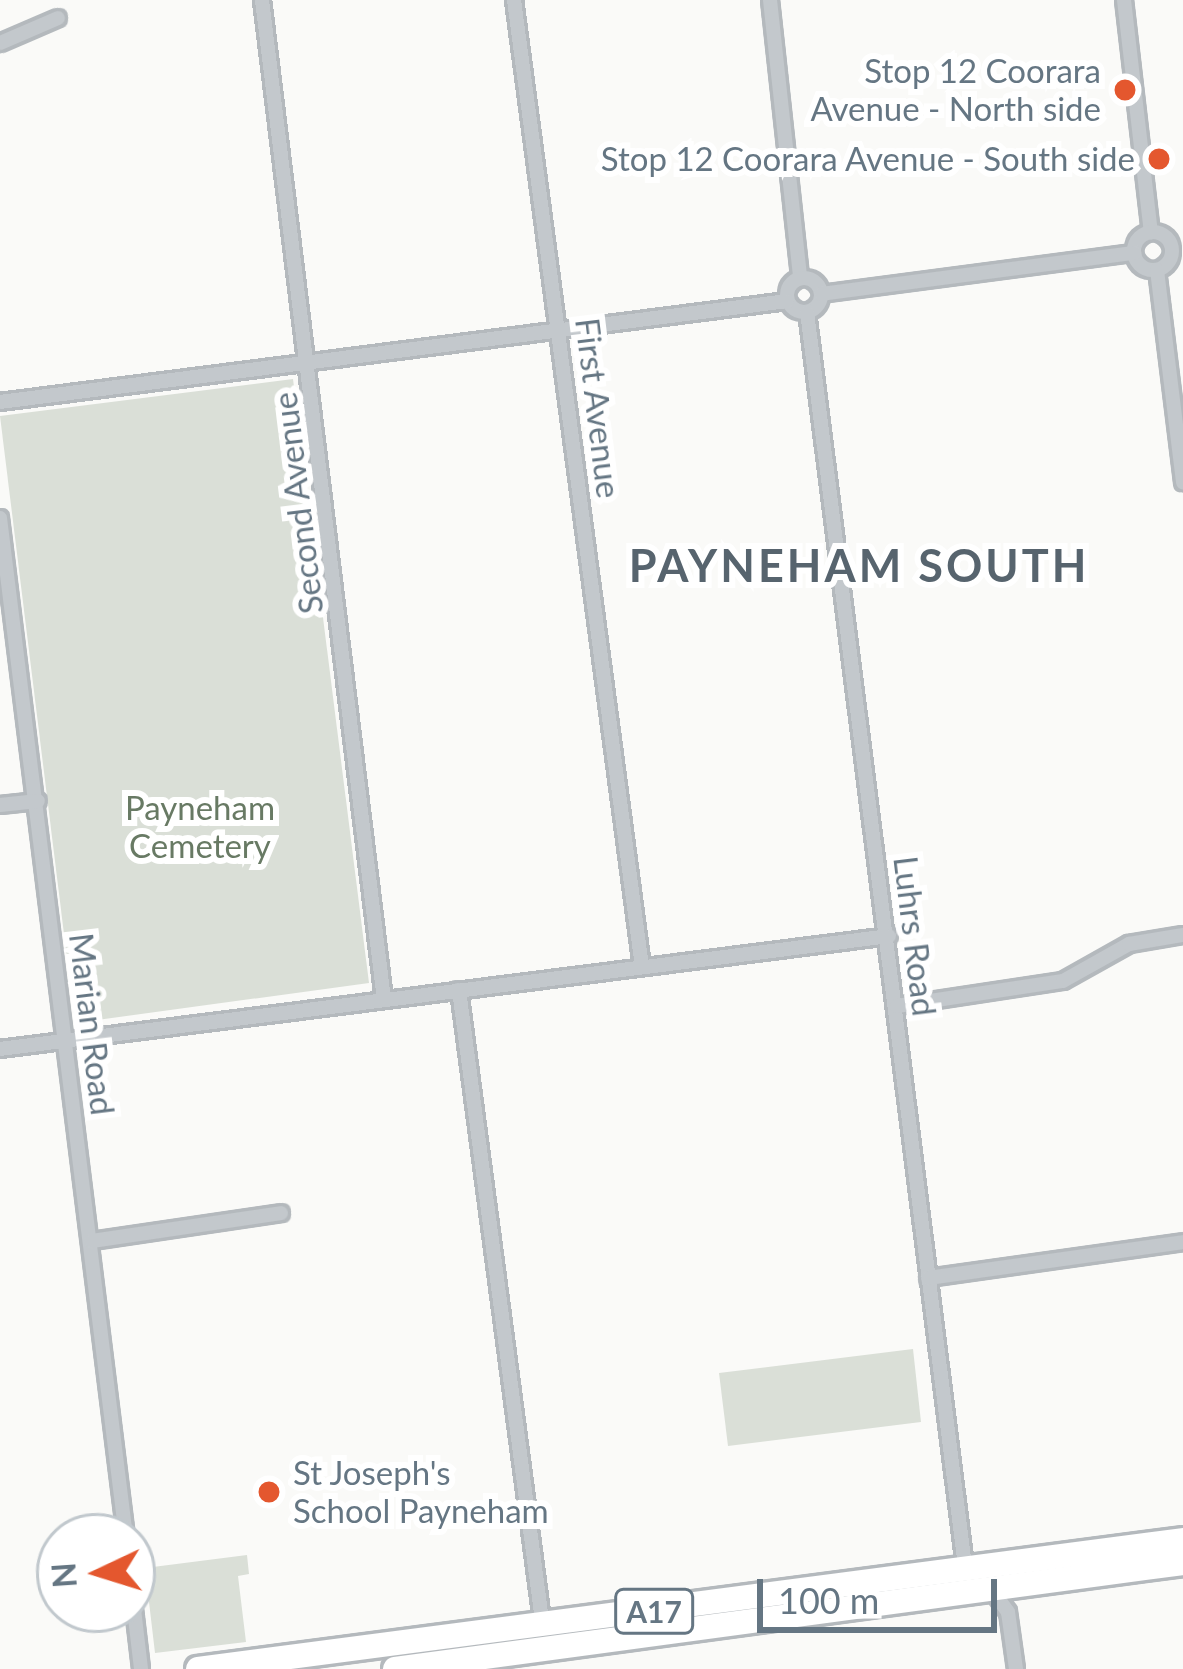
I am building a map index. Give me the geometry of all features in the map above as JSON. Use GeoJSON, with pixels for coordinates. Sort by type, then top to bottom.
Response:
{"type":"FeatureCollection","features":[{"type":"Feature","properties":{"kind":"highway","name":"A17"},"geometry":{"type":"LineString","coordinates":[[395,1669],[544,1638],[965,1567],[1183,1540]]}},
{"type":"Feature","properties":{"kind":"highway","name":"A17"},"geometry":{"type":"LineString","coordinates":[[198,1669],[1008,1594],[1183,1563]]}},
{"type":"Feature","properties":{"kind":"highway"},"geometry":{"type":"LineString","coordinates":[[921,1600],[965,1567],[1008,1594]]}},
{"type":"Feature","properties":{"kind":"street","name":"Second Avenue"},"geometry":{"type":"LineString","coordinates":[[262,0],[384,1000]]}},
{"type":"Feature","properties":{"kind":"street","name":"First Avenue"},"geometry":{"type":"LineString","coordinates":[[514,0],[562,332],[641,967]]}},
{"type":"Feature","properties":{"kind":"street"},"geometry":{"type":"LineString","coordinates":[[770,0],[800,278],[788,301]]}},
{"type":"Feature","properties":{"kind":"street"},"geometry":{"type":"LineString","coordinates":[[0,402],[788,301],[807,312],[821,294],[1134,253],[1151,232],[1124,0]]}},
{"type":"Feature","properties":{"kind":"street"},"geometry":{"type":"LineString","coordinates":[[0,43],[58,18]]}},
{"type":"Feature","properties":{"kind":"street"},"geometry":{"type":"LineString","coordinates":[[1151,232],[1177,247],[1156,270]]}},
{"type":"Feature","properties":{"kind":"street"},"geometry":{"type":"LineString","coordinates":[[1134,253],[1156,270],[1183,482]]}},
{"type":"Feature","properties":{"kind":"street"},"geometry":{"type":"LineString","coordinates":[[800,278],[821,294]]}},
{"type":"Feature","properties":{"kind":"street","name":"Luhrs Road"},"geometry":{"type":"LineString","coordinates":[[807,312],[965,1567]]}},
{"type":"Feature","properties":{"kind":"street","name":"Marian Road"},"geometry":{"type":"LineString","coordinates":[[0,518],[123,1513]]}},
{"type":"Feature","properties":{"kind":"street"},"geometry":{"type":"LineString","coordinates":[[0,805],[38,801]]}},
{"type":"Feature","properties":{"kind":"street"},"geometry":{"type":"LineString","coordinates":[[897,1006],[1063,981],[1129,944],[1183,935]]}},
{"type":"Feature","properties":{"kind":"street"},"geometry":{"type":"LineString","coordinates":[[0,1049],[889,936]]}},
{"type":"Feature","properties":{"kind":"street"},"geometry":{"type":"LineString","coordinates":[[459,990],[544,1638]]}},
{"type":"Feature","properties":{"kind":"street"},"geometry":{"type":"LineString","coordinates":[[92,1241],[281,1213]]}},
{"type":"Feature","properties":{"kind":"street"},"geometry":{"type":"LineString","coordinates":[[928,1278],[1183,1241]]}},
{"type":"Feature","properties":{"kind":"street"},"geometry":{"type":"LineString","coordinates":[[1008,1594],[1016,1669]]}},
{"type":"Feature","properties":{"kind":"street"},"geometry":{"type":"LineString","coordinates":[[137,1633],[141,1669]]}},
{"type":"Feature","properties":{"kind":"green space","name":"Payneham Cemetery"},"geometry":{"type":"Polygon","coordinates":[[[293,379],[369,983],[75,1023],[0,416],[293,379]]]}},
{"type":"Feature","properties":{"kind":"green space"},"geometry":{"type":"Polygon","coordinates":[[[913,1349],[921,1422],[728,1446],[719,1373],[913,1349]]]}},
{"type":"Feature","properties":{"kind":"green space"},"geometry":{"type":"Polygon","coordinates":[[[247,1555],[249,1574],[238,1576],[246,1642],[155,1653],[156,1567],[247,1555]]]}},
{"type":"Feature","properties":{"kind":"place","name":"Stop 12 Coorara Avenue - North side"},"geometry":{"type":"Point","coordinates":[1125,90]}},
{"type":"Feature","properties":{"kind":"place","name":"Stop 12 Coorara Avenue - South side"},"geometry":{"type":"Point","coordinates":[1159,159]}},
{"type":"Feature","properties":{"kind":"place","name":"St Joseph's School Payneham"},"geometry":{"type":"Point","coordinates":[269,1492]}},
{"type":"Feature","properties":{"kind":"district","name":"PAYNEHAM SOUTH"},"geometry":{"type":"Point","coordinates":[859,566]}}]}
